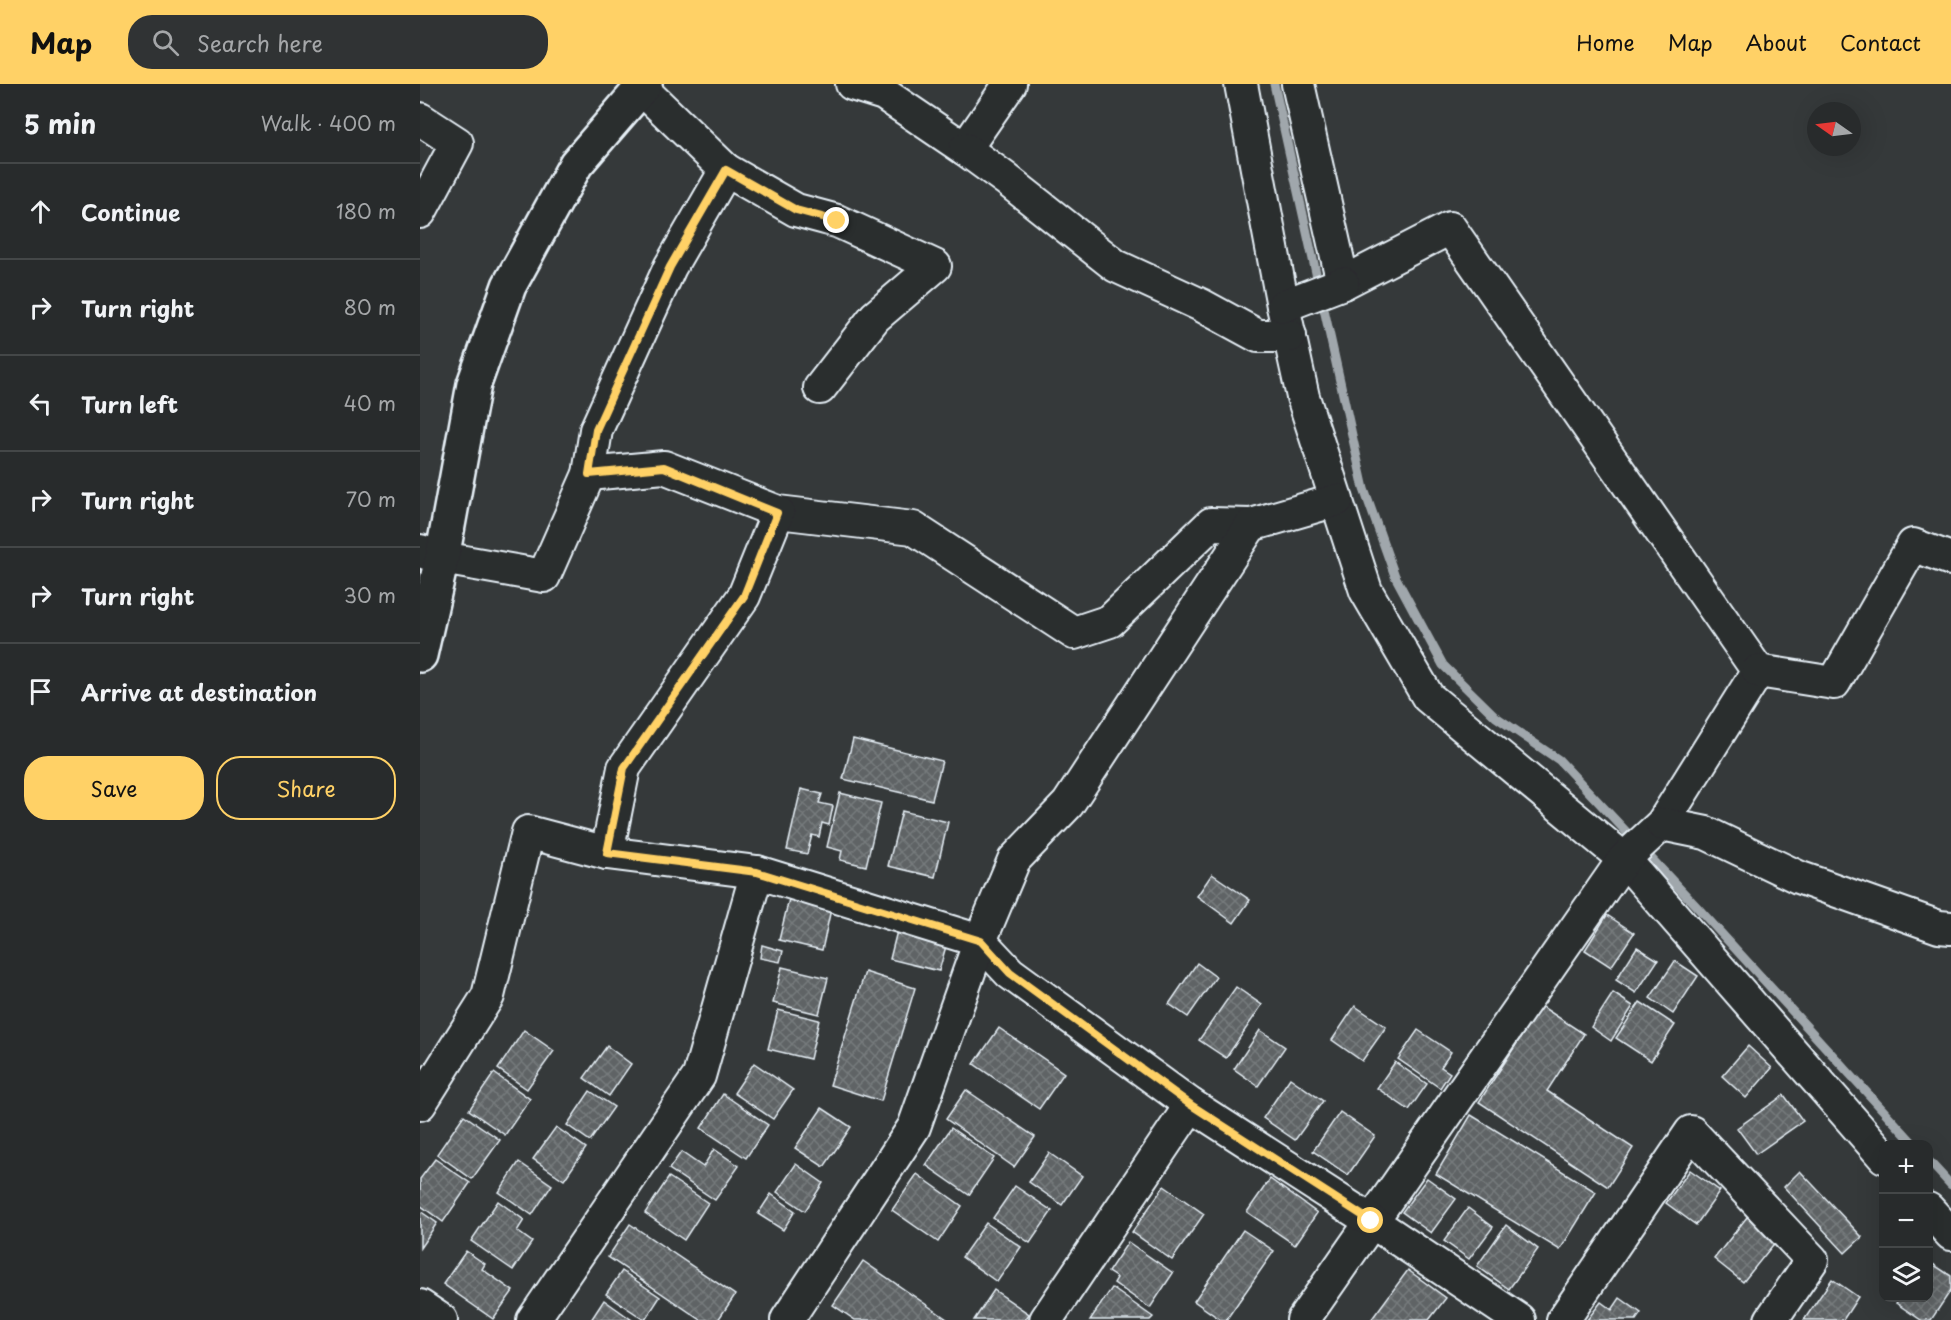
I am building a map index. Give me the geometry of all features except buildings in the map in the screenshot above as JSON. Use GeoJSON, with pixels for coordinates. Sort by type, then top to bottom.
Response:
{"type":"FeatureCollection","features":[{"type":"Feature","properties":{"kind":"street"},"geometry":{"type":"LineString","coordinates":[[852,84],[884,94],[965,149],[1116,266],[1202,305],[1258,336],[1290,336]]}},
{"type":"Feature","properties":{"kind":"street"},"geometry":{"type":"LineString","coordinates":[[965,149],[1010,84]]}},
{"type":"Feature","properties":{"kind":"street"},"geometry":{"type":"LineString","coordinates":[[1241,84],[1283,306],[1303,397],[1366,591],[1428,697],[1624,859],[1879,1151]]}},
{"type":"Feature","properties":{"kind":"street"},"geometry":{"type":"LineString","coordinates":[[1298,84],[1343,283]]}},
{"type":"Feature","properties":{"kind":"street"},"geometry":{"type":"LineString","coordinates":[[420,656],[431,555],[474,384],[509,286],[576,164],[643,86],[726,170],[796,210],[837,221],[935,266],[875,317],[820,388]]}},
{"type":"Feature","properties":{"kind":"street"},"geometry":{"type":"LineString","coordinates":[[420,119],[457,143],[420,212]]}},
{"type":"Feature","properties":{"kind":"street"},"geometry":{"type":"LineString","coordinates":[[431,555],[544,576],[589,474],[596,430],[670,267],[726,170]]}},
{"type":"Feature","properties":{"kind":"street"},"geometry":{"type":"LineString","coordinates":[[1283,306],[1343,283],[1449,228],[1758,671],[1834,683],[1913,545],[1951,559]]}},
{"type":"Feature","properties":{"kind":"street"},"geometry":{"type":"LineString","coordinates":[[589,474],[664,467],[777,513],[913,528],[1074,633],[1110,621],[1211,524],[1251,525],[1337,500]]}},
{"type":"Feature","properties":{"kind":"street"},"geometry":{"type":"LineString","coordinates":[[607,853],[624,768],[744,596],[777,513]]}},
{"type":"Feature","properties":{"kind":"street"},"geometry":{"type":"LineString","coordinates":[[787,1320],[914,1127],[981,941],[1014,860],[1068,804],[1251,525]]}},
{"type":"Feature","properties":{"kind":"street"},"geometry":{"type":"LineString","coordinates":[[1303,1320],[1624,859],[1662,824],[1758,671]]}},
{"type":"Feature","properties":{"kind":"street"},"geometry":{"type":"LineString","coordinates":[[1662,824],[1706,833],[1798,877],[1939,927],[1951,928]]}},
{"type":"Feature","properties":{"kind":"street"},"geometry":{"type":"LineString","coordinates":[[420,1104],[488,996],[528,832],[607,853],[757,872],[981,941],[1010,973],[1191,1105],[1519,1320]]}},
{"type":"Feature","properties":{"kind":"street"},"geometry":{"type":"LineString","coordinates":[[533,1320],[699,1076],[757,872]]}},
{"type":"Feature","properties":{"kind":"street"},"geometry":{"type":"LineString","coordinates":[[1046,1320],[1191,1105]]}},
{"type":"Feature","properties":{"kind":"street"},"geometry":{"type":"LineString","coordinates":[[1563,1320],[1691,1132],[1812,1260],[1771,1320]]}},
{"type":"Feature","properties":{"kind":"street"},"geometry":{"type":"LineString","coordinates":[[1933,1214],[1951,1234]]}},
{"type":"Feature","properties":{"kind":"street"},"geometry":{"type":"LineString","coordinates":[[420,1306],[441,1320]]}},
{"type":"Feature","properties":{"kind":"waterway"},"geometry":{"type":"LineString","coordinates":[[1274,84],[1364,489],[1395,576],[1443,665],[1496,717],[1559,760],[1910,1140]]}},
{"type":"Feature","properties":{"kind":"waterway"},"geometry":{"type":"LineString","coordinates":[[1933,1165],[1951,1185]]}},
{"type":"Feature","properties":{"kind":"route"},"geometry":{"type":"LineString","coordinates":[[837,221],[796,210],[726,170],[670,267],[596,430],[589,474],[664,467],[777,513],[744,596],[624,768],[607,853],[757,872],[981,941],[1010,973],[1191,1105],[1371,1221]]}}]}
